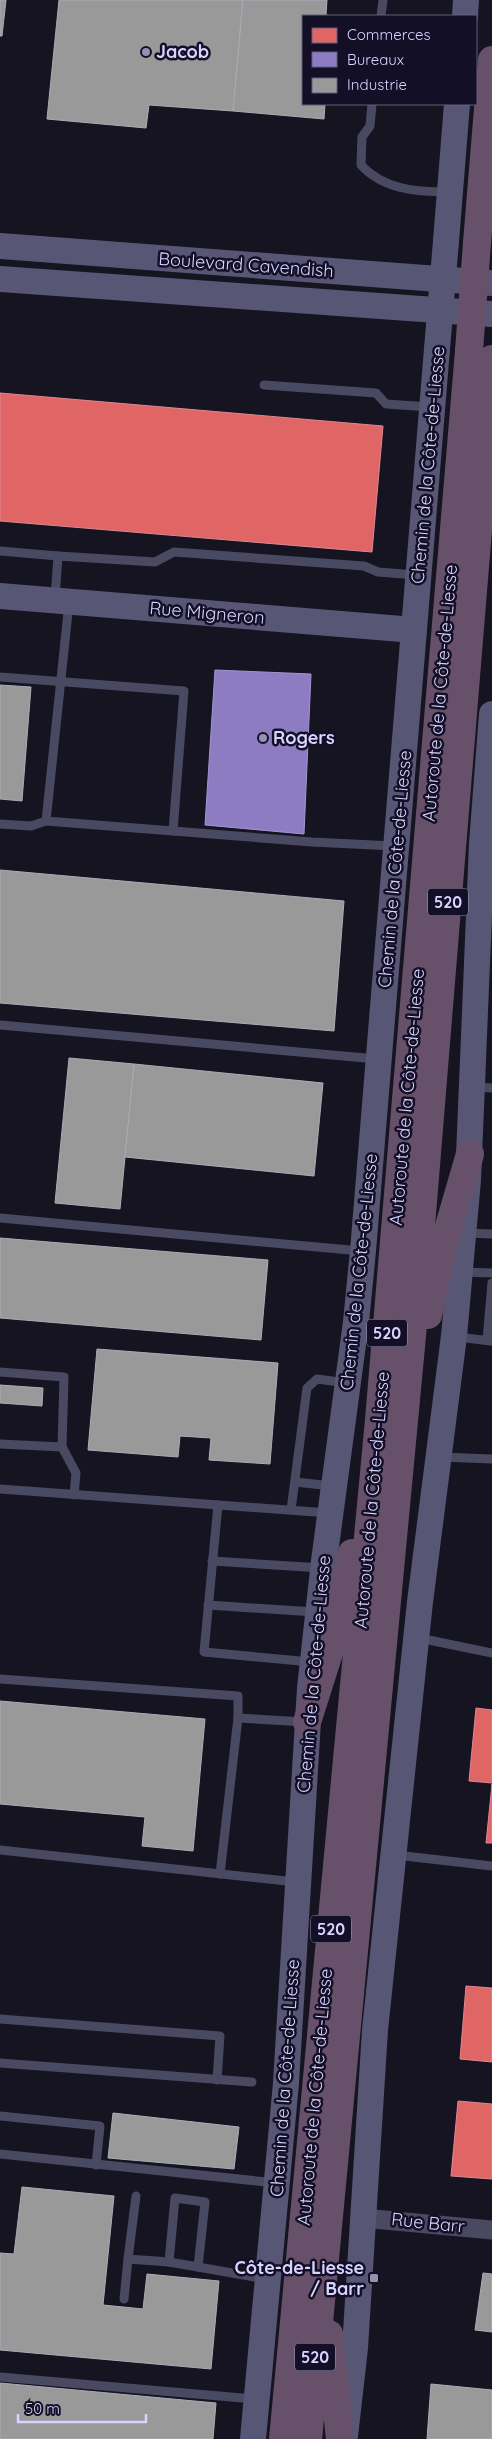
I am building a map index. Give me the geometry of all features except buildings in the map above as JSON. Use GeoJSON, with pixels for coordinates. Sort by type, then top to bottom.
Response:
{"type":"FeatureCollection","features":[{"type":"Feature","properties":{"kind":"highway","name":"Chemin de la Côte-de-Liesse"},"geometry":{"type":"LineString","coordinates":[[481,355],[477,242],[492,60]]}},
{"type":"Feature","properties":{"kind":"highway","name":"Autoroute de la Côte-de-Liesse"},"geometry":{"type":"LineString","coordinates":[[283,2439],[481,355]]}},
{"type":"Feature","properties":{"kind":"highway","name":"Autoroute de la Côte-de-Liesse"},"geometry":{"type":"LineString","coordinates":[[308,2439],[401,1444],[481,355]]}},
{"type":"Feature","properties":{"kind":"highway"},"geometry":{"type":"LineString","coordinates":[[401,1444],[443,1247],[470,1154]]}},
{"type":"Feature","properties":{"kind":"highway"},"geometry":{"type":"LineString","coordinates":[[308,1722],[336,1631],[379,1420]]}},
{"type":"Feature","properties":{"kind":"highway"},"geometry":{"type":"LineString","coordinates":[[323,2275],[340,2439]]}},
{"type":"Feature","properties":{"kind":"main road"},"geometry":{"type":"LineString","coordinates":[[465,15],[466,0]]}},
{"type":"Feature","properties":{"kind":"main road","name":"Chemin de la Côte-de-Liesse"},"geometry":{"type":"LineString","coordinates":[[253,2439],[288,2053],[313,1662],[363,1251],[458,105]]}},
{"type":"Feature","properties":{"kind":"main road","name":"Boulevard Cavendish"},"geometry":{"type":"LineString","coordinates":[[0,246],[492,283]]}},
{"type":"Feature","properties":{"kind":"main road","name":"Boulevard Cavendish"},"geometry":{"type":"LineString","coordinates":[[0,279],[492,314]]}},
{"type":"Feature","properties":{"kind":"main road","name":"Rue Migneron"},"geometry":{"type":"LineString","coordinates":[[0,596],[414,630]]}},
{"type":"Feature","properties":{"kind":"main road"},"geometry":{"type":"LineString","coordinates":[[345,2439],[355,2348],[375,2030],[416,1638],[454,1336],[470,1154],[481,1087],[482,843],[492,714]]}},
{"type":"Feature","properties":{"kind":"street","name":"Rue Barr"},"geometry":{"type":"LineString","coordinates":[[363,2218],[492,2230]]}},
{"type":"Feature","properties":{"kind":"lane"},"geometry":{"type":"LineString","coordinates":[[381,15],[383,0]]}},
{"type":"Feature","properties":{"kind":"lane"},"geometry":{"type":"LineString","coordinates":[[372,105],[370,126],[362,137],[361,165],[369,174],[386,184],[420,190],[450,192]]}},
{"type":"Feature","properties":{"kind":"lane"},"geometry":{"type":"LineString","coordinates":[[264,385],[376,394],[386,404],[433,407]]}},
{"type":"Feature","properties":{"kind":"lane"},"geometry":{"type":"LineString","coordinates":[[0,551],[155,562],[174,552],[364,566],[378,572],[419,575]]}},
{"type":"Feature","properties":{"kind":"lane"},"geometry":{"type":"LineString","coordinates":[[46,821],[59,681],[62,601],[58,556]]}},
{"type":"Feature","properties":{"kind":"lane"},"geometry":{"type":"LineString","coordinates":[[0,677],[184,691],[173,831]]}},
{"type":"Feature","properties":{"kind":"lane"},"geometry":{"type":"LineString","coordinates":[[0,824],[31,826],[46,821],[312,842],[397,846]]}},
{"type":"Feature","properties":{"kind":"lane"},"geometry":{"type":"LineString","coordinates":[[0,1025],[380,1059]]}},
{"type":"Feature","properties":{"kind":"lane"},"geometry":{"type":"LineString","coordinates":[[0,1218],[363,1251]]}},
{"type":"Feature","properties":{"kind":"lane"},"geometry":{"type":"LineString","coordinates":[[463,1232],[492,1234]]}},
{"type":"Feature","properties":{"kind":"lane"},"geometry":{"type":"LineString","coordinates":[[460,1272],[492,1274]]}},
{"type":"Feature","properties":{"kind":"lane"},"geometry":{"type":"LineString","coordinates":[[454,1336],[489,1341],[492,1283]]}},
{"type":"Feature","properties":{"kind":"lane"},"geometry":{"type":"LineString","coordinates":[[0,1372],[64,1377],[62,1447],[76,1473],[74,1495]]}},
{"type":"Feature","properties":{"kind":"lane"},"geometry":{"type":"LineString","coordinates":[[291,1510],[307,1388],[317,1379],[348,1383]]}},
{"type":"Feature","properties":{"kind":"lane"},"geometry":{"type":"LineString","coordinates":[[0,1444],[62,1447]]}},
{"type":"Feature","properties":{"kind":"lane"},"geometry":{"type":"LineString","coordinates":[[439,1457],[492,1459]]}},
{"type":"Feature","properties":{"kind":"lane"},"geometry":{"type":"LineString","coordinates":[[295,1482],[333,1486]]}},
{"type":"Feature","properties":{"kind":"lane"},"geometry":{"type":"LineString","coordinates":[[0,1489],[330,1513]]}},
{"type":"Feature","properties":{"kind":"lane"},"geometry":{"type":"LineString","coordinates":[[218,1505],[204,1652],[313,1662]]}},
{"type":"Feature","properties":{"kind":"lane"},"geometry":{"type":"LineString","coordinates":[[212,1561],[323,1568]]}},
{"type":"Feature","properties":{"kind":"lane"},"geometry":{"type":"LineString","coordinates":[[208,1604],[318,1612]]}},
{"type":"Feature","properties":{"kind":"lane"},"geometry":{"type":"LineString","coordinates":[[416,1638],[458,1644],[492,1653]]}},
{"type":"Feature","properties":{"kind":"lane"},"geometry":{"type":"LineString","coordinates":[[0,1679],[238,1696],[238,1718],[220,1874]]}},
{"type":"Feature","properties":{"kind":"lane"},"geometry":{"type":"LineString","coordinates":[[238,1718],[308,1722]]}},
{"type":"Feature","properties":{"kind":"lane"},"geometry":{"type":"LineString","coordinates":[[0,1850],[298,1882]]}},
{"type":"Feature","properties":{"kind":"lane"},"geometry":{"type":"LineString","coordinates":[[393,1855],[492,1866]]}},
{"type":"Feature","properties":{"kind":"lane"},"geometry":{"type":"LineString","coordinates":[[0,2019],[220,2036],[217,2080]]}},
{"type":"Feature","properties":{"kind":"lane"},"geometry":{"type":"LineString","coordinates":[[0,2063],[252,2082]]}},
{"type":"Feature","properties":{"kind":"lane"},"geometry":{"type":"LineString","coordinates":[[0,2116],[100,2126],[96,2164]]}},
{"type":"Feature","properties":{"kind":"lane"},"geometry":{"type":"LineString","coordinates":[[0,2154],[277,2183]]}},
{"type":"Feature","properties":{"kind":"lane"},"geometry":{"type":"LineString","coordinates":[[124,2298],[136,2196]]}},
{"type":"Feature","properties":{"kind":"lane"},"geometry":{"type":"LineString","coordinates":[[169,2262],[175,2198],[205,2202],[198,2267]]}},
{"type":"Feature","properties":{"kind":"lane"},"geometry":{"type":"LineString","coordinates":[[128,2259],[169,2262],[255,2277],[268,2277]]}},
{"type":"Feature","properties":{"kind":"lane"},"geometry":{"type":"LineString","coordinates":[[0,2377],[257,2399]]}},
{"type":"Feature","properties":{"kind":"place","name":"Jacob"},"geometry":{"type":"Point","coordinates":[146,52]}},
{"type":"Feature","properties":{"kind":"place","name":"Rogers"},"geometry":{"type":"Point","coordinates":[263,738]}},
{"type":"Feature","properties":{"kind":"place","name":"Côte-de-Liesse / Barr"},"geometry":{"type":"Point","coordinates":[374,2278]}}]}
